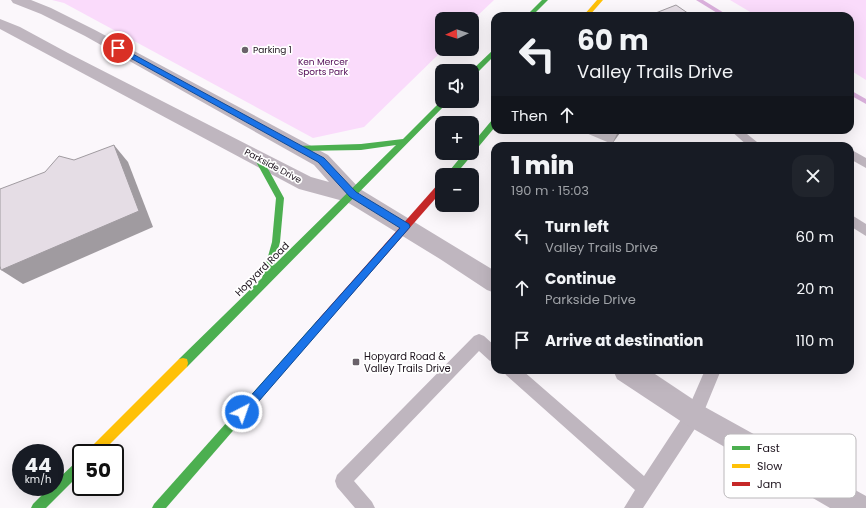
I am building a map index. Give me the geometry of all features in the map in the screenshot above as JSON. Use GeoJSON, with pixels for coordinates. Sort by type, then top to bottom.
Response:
{"type":"FeatureCollection","features":[{"type":"Feature","properties":{"kind":"main road"},"geometry":{"type":"LineString","coordinates":[[533,12],[545,0]]}},
{"type":"Feature","properties":{"kind":"main road"},"geometry":{"type":"LineString","coordinates":[[590,12],[600,0]]}},
{"type":"Feature","properties":{"kind":"main road"},"geometry":{"type":"LineString","coordinates":[[479,67],[491,55]]}},
{"type":"Feature","properties":{"kind":"main road","name":"Hopyard Road"},"geometry":{"type":"LineString","coordinates":[[102,444],[353,195],[438,108]]}},
{"type":"Feature","properties":{"kind":"main road"},"geometry":{"type":"LineString","coordinates":[[479,141],[491,127]]}},
{"type":"Feature","properties":{"kind":"main road"},"geometry":{"type":"LineString","coordinates":[[299,148],[361,147],[406,141]]}},
{"type":"Feature","properties":{"kind":"main road"},"geometry":{"type":"LineString","coordinates":[[258,158],[280,198],[276,242],[266,281]]}},
{"type":"Feature","properties":{"kind":"main road"},"geometry":{"type":"LineString","coordinates":[[456,168],[463,160]]}},
{"type":"Feature","properties":{"kind":"main road"},"geometry":{"type":"LineString","coordinates":[[158,508],[435,192]]}},
{"type":"Feature","properties":{"kind":"main road"},"geometry":{"type":"LineString","coordinates":[[38,508],[72,474]]}},
{"type":"Feature","properties":{"kind":"street"},"geometry":{"type":"LineString","coordinates":[[18,0],[46,11],[90,33],[321,160],[353,195],[491,280]]}},
{"type":"Feature","properties":{"kind":"street","name":"Parkside Drive"},"geometry":{"type":"LineString","coordinates":[[0,24],[13,29],[62,57],[306,184],[353,195]]}},
{"type":"Feature","properties":{"kind":"street"},"geometry":{"type":"LineString","coordinates":[[632,374],[694,415],[728,434]]}},
{"type":"Feature","properties":{"kind":"street"},"geometry":{"type":"LineString","coordinates":[[840,498],[858,508]]}},
{"type":"Feature","properties":{"kind":"lane"},"geometry":{"type":"LineString","coordinates":[[740,134],[751,142]]}},
{"type":"Feature","properties":{"kind":"lane"},"geometry":{"type":"LineString","coordinates":[[854,156],[866,164]]}},
{"type":"Feature","properties":{"kind":"lane"},"geometry":{"type":"LineString","coordinates":[[854,222],[866,231]]}},
{"type":"Feature","properties":{"kind":"lane"},"geometry":{"type":"LineString","coordinates":[[366,508],[343,481],[479,341],[491,352]]}},
{"type":"Feature","properties":{"kind":"lane"},"geometry":{"type":"LineString","coordinates":[[516,374],[646,489]]}},
{"type":"Feature","properties":{"kind":"lane"},"geometry":{"type":"LineString","coordinates":[[633,508],[694,415],[711,374]]}},
{"type":"Feature","properties":{"kind":"green space","name":"Ken Mercer Sports Park"},"geometry":{"type":"Polygon","coordinates":[[[52,0],[494,0],[479,14],[479,12],[435,12],[435,56],[437,56],[364,127],[313,138],[64,3],[52,0]]]}},
{"type":"Feature","properties":{"kind":"green space"},"geometry":{"type":"Polygon","coordinates":[[[730,0],[866,0],[866,80],[854,72],[854,12],[750,12],[730,0]]]}},
{"type":"Feature","properties":{"kind":"building"},"geometry":{"type":"Polygon","coordinates":[[[676,5],[686,12],[658,12],[676,5]]]}},
{"type":"Feature","properties":{"kind":"building"},"geometry":{"type":"Polygon","coordinates":[[[114,145],[139,211],[1,270],[0,189],[45,172],[59,156],[74,160],[114,145]]]}},
{"type":"Feature","properties":{"kind":"waterway"},"geometry":{"type":"LineString","coordinates":[[699,0],[719,12]]}},
{"type":"Feature","properties":{"kind":"waterway"},"geometry":{"type":"LineString","coordinates":[[854,94],[866,102]]}},
{"type":"Feature","properties":{"kind":"traffic: fast"},"geometry":{"type":"LineString","coordinates":[[533,12],[545,0]]}},
{"type":"Feature","properties":{"kind":"traffic: fast"},"geometry":{"type":"LineString","coordinates":[[479,67],[491,55]]}},
{"type":"Feature","properties":{"kind":"traffic: fast"},"geometry":{"type":"LineString","coordinates":[[183,363],[438,108]]}},
{"type":"Feature","properties":{"kind":"traffic: fast"},"geometry":{"type":"LineString","coordinates":[[479,141],[491,127]]}},
{"type":"Feature","properties":{"kind":"traffic: fast"},"geometry":{"type":"LineString","coordinates":[[299,148],[361,147],[406,141]]}},
{"type":"Feature","properties":{"kind":"traffic: fast"},"geometry":{"type":"LineString","coordinates":[[258,158],[280,198],[276,242],[266,280]]}},
{"type":"Feature","properties":{"kind":"traffic: fast"},"geometry":{"type":"LineString","coordinates":[[456,168],[463,160]]}},
{"type":"Feature","properties":{"kind":"traffic: fast"},"geometry":{"type":"LineString","coordinates":[[158,508],[319,325]]}},
{"type":"Feature","properties":{"kind":"traffic: fast"},"geometry":{"type":"LineString","coordinates":[[37,508],[72,474]]}},
{"type":"Feature","properties":{"kind":"traffic: slow"},"geometry":{"type":"LineString","coordinates":[[590,12],[600,0]]}},
{"type":"Feature","properties":{"kind":"traffic: slow"},"geometry":{"type":"LineString","coordinates":[[102,444],[183,363]]}},
{"type":"Feature","properties":{"kind":"traffic: jam"},"geometry":{"type":"LineString","coordinates":[[319,325],[435,193]]}},
{"type":"Feature","properties":{"kind":"place","name":"Parking 1"},"geometry":{"type":"Point","coordinates":[245,50]}},
{"type":"Feature","properties":{"kind":"place","name":"Hopyard Road & Valley Trails Drive"},"geometry":{"type":"Point","coordinates":[356,362]}},
{"type":"Feature","properties":{"kind":"route"},"geometry":{"type":"LineString","coordinates":[[118,48],[321,160],[353,195],[406,227],[242,412]]}}]}
